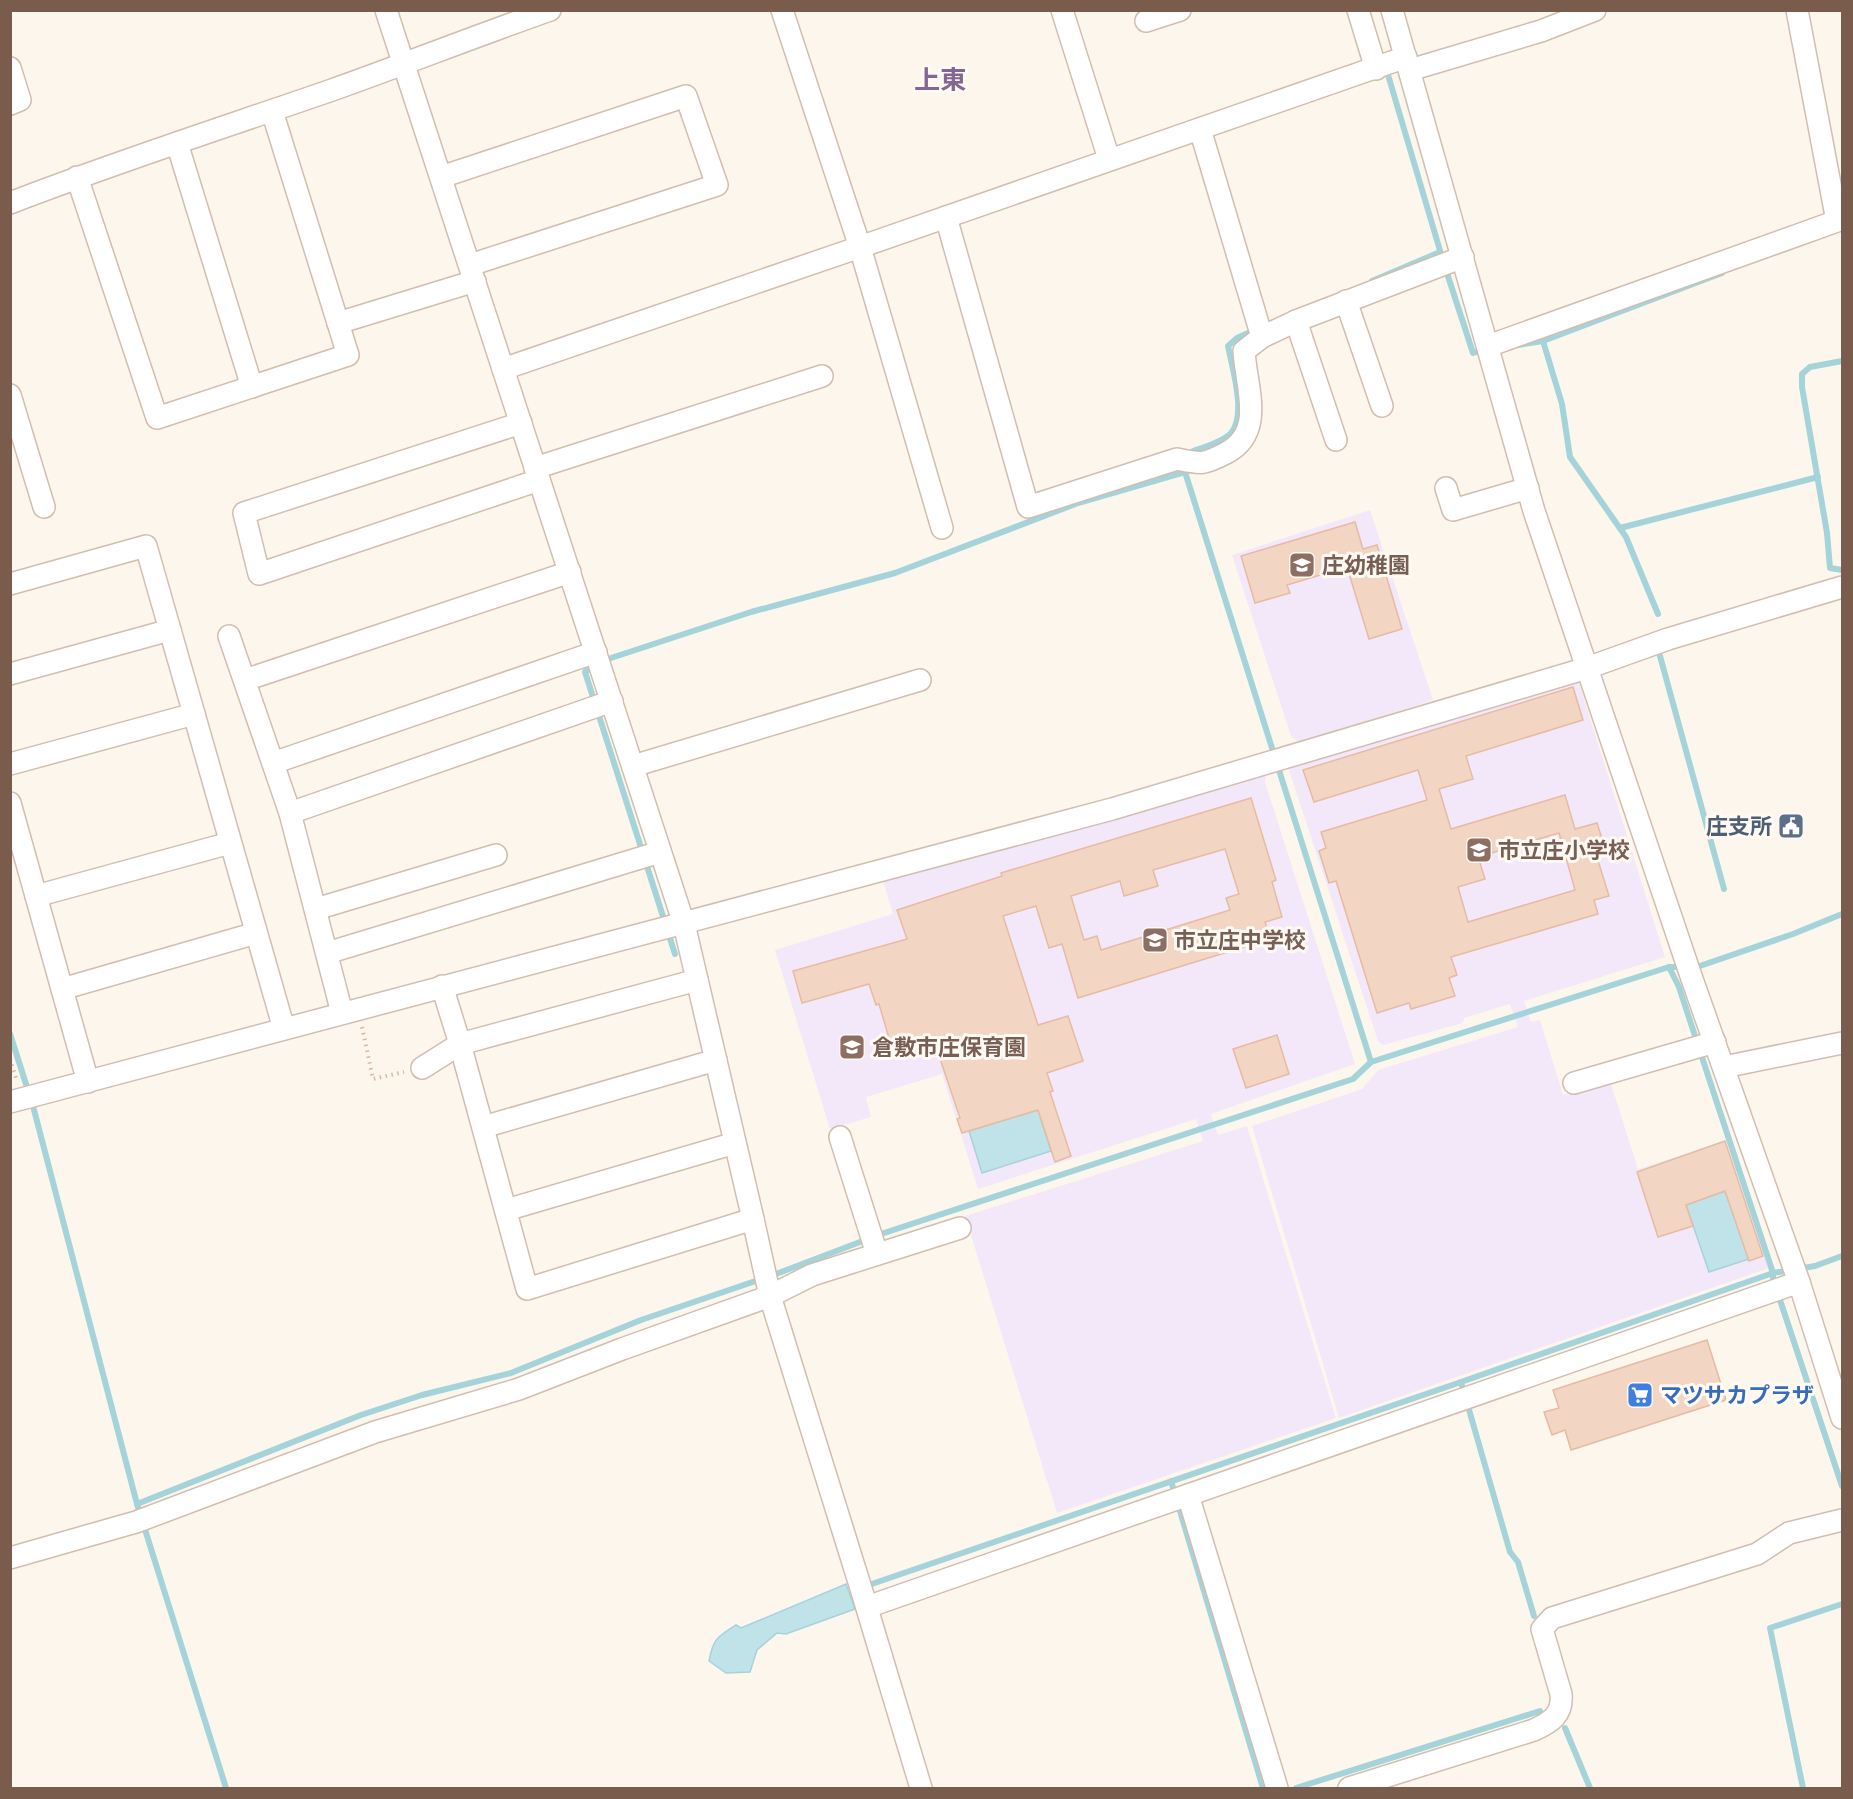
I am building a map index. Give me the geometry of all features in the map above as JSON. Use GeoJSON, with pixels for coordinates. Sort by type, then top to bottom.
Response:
{"type":"FeatureCollection","features":[{"type":"Feature","properties":{"kind":"street"},"geometry":{"type":"LineString","coordinates":[[386,10],[596,652],[601,704],[633,766],[650,855],[673,927],[697,980],[766,1281],[921,1788]]}},
{"type":"Feature","properties":{"kind":"street"},"geometry":{"type":"LineString","coordinates":[[10,203],[77,177],[403,65],[550,10]]}},
{"type":"Feature","properties":{"kind":"street"},"geometry":{"type":"LineString","coordinates":[[782,10],[860,248],[942,528]]}},
{"type":"Feature","properties":{"kind":"street"},"geometry":{"type":"LineString","coordinates":[[1062,10],[1109,159]]}},
{"type":"Feature","properties":{"kind":"street"},"geometry":{"type":"LineString","coordinates":[[1146,21],[1180,10]]}},
{"type":"Feature","properties":{"kind":"street"},"geometry":{"type":"LineString","coordinates":[[1358,10],[1393,65]]}},
{"type":"Feature","properties":{"kind":"street"},"geometry":{"type":"LineString","coordinates":[[1392,10],[1393,65],[1449,263],[1488,346],[1528,488],[1688,967],[1704,1045],[1724,1067],[1788,1279],[1842,1418]]}},
{"type":"Feature","properties":{"kind":"street"},"geometry":{"type":"LineString","coordinates":[[503,369],[860,248],[1109,159],[1393,65],[1541,31],[1594,10]]}},
{"type":"Feature","properties":{"kind":"street"},"geometry":{"type":"LineString","coordinates":[[1488,346],[1837,221],[1797,10]]}},
{"type":"Feature","properties":{"kind":"street"},"geometry":{"type":"LineString","coordinates":[[10,68],[20,100],[10,104]]}},
{"type":"Feature","properties":{"kind":"street"},"geometry":{"type":"LineString","coordinates":[[338,323],[717,185],[686,96],[441,177]]}},
{"type":"Feature","properties":{"kind":"street"},"geometry":{"type":"LineString","coordinates":[[77,177],[158,418],[348,356],[272,111]]}},
{"type":"Feature","properties":{"kind":"street"},"geometry":{"type":"LineString","coordinates":[[1200,129],[1260,331]]}},
{"type":"Feature","properties":{"kind":"street"},"geometry":{"type":"LineString","coordinates":[[177,143],[252,387]]}},
{"type":"Feature","properties":{"kind":"street"},"geometry":{"type":"LineString","coordinates":[[946,217],[1028,507],[1177,459],[1200,464],[1236,447],[1245,436],[1250,422],[1244,351],[1260,331],[1296,321],[1449,263]]}},
{"type":"Feature","properties":{"kind":"street"},"geometry":{"type":"LineString","coordinates":[[1346,302],[1382,406]]}},
{"type":"Feature","properties":{"kind":"street"},"geometry":{"type":"LineString","coordinates":[[1296,321],[1336,440]]}},
{"type":"Feature","properties":{"kind":"street"},"geometry":{"type":"LineString","coordinates":[[521,423],[244,513],[259,574],[537,474],[822,376]]}},
{"type":"Feature","properties":{"kind":"street"},"geometry":{"type":"LineString","coordinates":[[10,395],[44,507]]}},
{"type":"Feature","properties":{"kind":"street"},"geometry":{"type":"LineString","coordinates":[[1446,488],[1454,510],[1528,488]]}},
{"type":"Feature","properties":{"kind":"street"},"geometry":{"type":"LineString","coordinates":[[10,584],[146,546],[284,1029]]}},
{"type":"Feature","properties":{"kind":"street"},"geometry":{"type":"LineString","coordinates":[[244,680],[570,572]]}},
{"type":"Feature","properties":{"kind":"street"},"geometry":{"type":"LineString","coordinates":[[23,1099],[1112,809],[1587,668],[1668,639],[1842,587]]}},
{"type":"Feature","properties":{"kind":"street"},"geometry":{"type":"LineString","coordinates":[[10,674],[170,630]]}},
{"type":"Feature","properties":{"kind":"street"},"geometry":{"type":"LineString","coordinates":[[229,636],[290,813],[327,953],[350,1011]]}},
{"type":"Feature","properties":{"kind":"street"},"geometry":{"type":"LineString","coordinates":[[273,763],[596,652]]}},
{"type":"Feature","properties":{"kind":"street"},"geometry":{"type":"LineString","coordinates":[[633,766],[920,680]]}},
{"type":"Feature","properties":{"kind":"street"},"geometry":{"type":"LineString","coordinates":[[290,813],[601,704]]}},
{"type":"Feature","properties":{"kind":"street"},"geometry":{"type":"LineString","coordinates":[[10,764],[194,714]]}},
{"type":"Feature","properties":{"kind":"street"},"geometry":{"type":"LineString","coordinates":[[10,803],[88,1082]]}},
{"type":"Feature","properties":{"kind":"street"},"geometry":{"type":"LineString","coordinates":[[36,896],[231,843]]}},
{"type":"Feature","properties":{"kind":"street"},"geometry":{"type":"LineString","coordinates":[[316,909],[496,855]]}},
{"type":"Feature","properties":{"kind":"street"},"geometry":{"type":"LineString","coordinates":[[327,953],[650,855]]}},
{"type":"Feature","properties":{"kind":"street"},"geometry":{"type":"LineString","coordinates":[[62,989],[256,933]]}},
{"type":"Feature","properties":{"kind":"street"},"geometry":{"type":"LineString","coordinates":[[422,1068],[460,1044],[697,980]]}},
{"type":"Feature","properties":{"kind":"street"},"geometry":{"type":"LineString","coordinates":[[442,986],[527,1289],[753,1219]]}},
{"type":"Feature","properties":{"kind":"street"},"geometry":{"type":"LineString","coordinates":[[1724,1067],[1842,1043]]}},
{"type":"Feature","properties":{"kind":"street"},"geometry":{"type":"LineString","coordinates":[[1574,1083],[1704,1045]]}},
{"type":"Feature","properties":{"kind":"street"},"geometry":{"type":"LineString","coordinates":[[483,1127],[716,1060]]}},
{"type":"Feature","properties":{"kind":"street"},"geometry":{"type":"LineString","coordinates":[[840,1137],[876,1251]]}},
{"type":"Feature","properties":{"kind":"street"},"geometry":{"type":"LineString","coordinates":[[506,1210],[735,1143]]}},
{"type":"Feature","properties":{"kind":"street"},"geometry":{"type":"LineString","coordinates":[[10,1558],[143,1520],[375,1432],[519,1389],[622,1349],[766,1281],[812,1275],[876,1251],[960,1228]]}},
{"type":"Feature","properties":{"kind":"street"},"geometry":{"type":"LineString","coordinates":[[863,1595],[1180,1498],[1466,1398],[1788,1279]]}},
{"type":"Feature","properties":{"kind":"street"},"geometry":{"type":"LineString","coordinates":[[1180,1498],[1276,1788]]}},
{"type":"Feature","properties":{"kind":"street"},"geometry":{"type":"LineString","coordinates":[[1349,1788],[1534,1730],[1554,1720],[1562,1704],[1561,1694],[1542,1629],[1552,1618],[1757,1554],[1790,1533],[1842,1520]]}},
{"type":"Feature","properties":{"kind":"path"},"geometry":{"type":"LineString","coordinates":[[350,1011],[373,1079],[422,1068]]}},
{"type":"Feature","properties":{"kind":"shaded area"},"geometry":{"type":"Polygon","coordinates":[[[1370,510],[1433,700],[1300,743],[1291,736],[1232,555],[1370,510]]]}},
{"type":"Feature","properties":{"kind":"shaded area"},"geometry":{"type":"Polygon","coordinates":[[[1578,680],[1665,957],[1524,1001],[1531,1022],[1540,1020],[1563,1095],[1610,1081],[1638,1169],[1725,1141],[1769,1268],[1339,1418],[1252,1126],[1362,1089],[1378,1070],[1518,1027],[1510,1004],[1464,1018],[1463,1023],[1383,1045],[1378,1041],[1288,767],[1578,680]]]}},
{"type":"Feature","properties":{"kind":"shaded area"},"geometry":{"type":"Polygon","coordinates":[[[1267,770],[1265,782],[1355,1064],[1211,1114],[1218,1135],[1247,1126],[1336,1418],[1057,1513],[965,1216],[1203,1141],[1196,1119],[978,1189],[942,1074],[866,1097],[871,1117],[830,1129],[775,950],[893,914],[882,877],[1267,770]]]}},
{"type":"Feature","properties":{"kind":"water"},"geometry":{"type":"Polygon","coordinates":[[[1038,1110],[1051,1151],[982,1173],[969,1131],[1038,1110]]]}},
{"type":"Feature","properties":{"kind":"water"},"geometry":{"type":"Polygon","coordinates":[[[1725,1191],[1749,1259],[1709,1272],[1686,1205],[1725,1191]]]}},
{"type":"Feature","properties":{"kind":"water"},"geometry":{"type":"Polygon","coordinates":[[[846,1584],[855,1609],[786,1634],[777,1633],[757,1650],[750,1672],[726,1673],[709,1661],[717,1639],[736,1625],[741,1628],[846,1584]]]}},
{"type":"Feature","properties":{"kind":"building"},"geometry":{"type":"Polygon","coordinates":[[[1355,522],[1363,549],[1377,545],[1402,629],[1369,639],[1347,567],[1287,585],[1290,593],[1255,603],[1241,556],[1355,522]]]}},
{"type":"Feature","properties":{"kind":"building"},"geometry":{"type":"Polygon","coordinates":[[[1573,687],[1583,720],[1466,756],[1473,779],[1439,789],[1451,829],[1565,795],[1575,829],[1597,823],[1606,851],[1596,854],[1609,896],[1594,900],[1598,914],[1451,957],[1457,975],[1449,978],[1455,996],[1411,1009],[1409,1003],[1377,1013],[1336,881],[1329,883],[1319,851],[1326,848],[1321,832],[1427,800],[1418,770],[1314,802],[1303,770],[1573,687]],[[1559,833],[1478,857],[1485,879],[1458,887],[1468,922],[1575,890],[1559,833]]]}},
{"type":"Feature","properties":{"kind":"building"},"geometry":{"type":"Polygon","coordinates":[[[1251,798],[1276,880],[1272,882],[1282,917],[1265,922],[1270,939],[1078,998],[1062,944],[1049,948],[1036,906],[1003,916],[1038,1025],[1068,1016],[1083,1061],[1047,1073],[1053,1091],[1050,1092],[1071,1156],[1055,1162],[1038,1110],[962,1133],[957,1119],[960,1118],[936,1047],[895,1059],[879,1004],[876,1005],[869,984],[802,1003],[793,971],[907,939],[897,910],[1002,876],[1001,873],[1251,798]],[[1225,849],[1153,870],[1158,886],[1124,896],[1120,881],[1071,896],[1084,940],[1097,936],[1101,950],[1230,910],[1226,898],[1239,894],[1225,849]]]}},
{"type":"Feature","properties":{"kind":"building"},"geometry":{"type":"Polygon","coordinates":[[[1277,1035],[1289,1074],[1246,1088],[1233,1049],[1277,1035]]]}},
{"type":"Feature","properties":{"kind":"building"},"geometry":{"type":"Polygon","coordinates":[[[1725,1141],[1763,1256],[1749,1261],[1725,1191],[1686,1205],[1693,1226],[1658,1237],[1637,1172],[1725,1141]]]}},
{"type":"Feature","properties":{"kind":"building","name":"マツサカプラザ"},"geometry":{"type":"Polygon","coordinates":[[[1707,1340],[1726,1400],[1571,1450],[1565,1430],[1552,1435],[1544,1412],[1559,1408],[1553,1390],[1707,1340]]]}},
{"type":"Feature","properties":{"kind":"waterway"},"geometry":{"type":"LineString","coordinates":[[1386,68],[1441,254]]}},
{"type":"Feature","properties":{"kind":"waterway"},"geometry":{"type":"LineString","coordinates":[[1372,281],[1440,252]]}},
{"type":"Feature","properties":{"kind":"waterway"},"geometry":{"type":"LineString","coordinates":[[1445,267],[1473,353],[1476,352]]}},
{"type":"Feature","properties":{"kind":"waterway"},"geometry":{"type":"LineString","coordinates":[[1543,341],[1722,273]]}},
{"type":"Feature","properties":{"kind":"waterway"},"geometry":{"type":"LineString","coordinates":[[1257,329],[1237,338],[1228,346],[1237,391],[1236,425],[1223,439],[1193,451],[1185,472],[1371,1062]]}},
{"type":"Feature","properties":{"kind":"waterway"},"geometry":{"type":"LineString","coordinates":[[1518,345],[1543,341],[1562,404],[1570,457],[1626,537],[1658,614]]}},
{"type":"Feature","properties":{"kind":"waterway"},"geometry":{"type":"LineString","coordinates":[[1842,361],[1810,367],[1802,374],[1802,387],[1827,533],[1830,568],[1842,570]]}},
{"type":"Feature","properties":{"kind":"waterway"},"geometry":{"type":"LineString","coordinates":[[611,658],[751,612],[895,573],[1078,503],[1185,472]]}},
{"type":"Feature","properties":{"kind":"waterway"},"geometry":{"type":"LineString","coordinates":[[1620,528],[1818,477]]}},
{"type":"Feature","properties":{"kind":"waterway"},"geometry":{"type":"LineString","coordinates":[[1660,656],[1724,889]]}},
{"type":"Feature","properties":{"kind":"waterway"},"geometry":{"type":"LineString","coordinates":[[589,669],[585,672],[675,954]]}},
{"type":"Feature","properties":{"kind":"waterway"},"geometry":{"type":"LineString","coordinates":[[1694,968],[1793,934],[1842,914]]}},
{"type":"Feature","properties":{"kind":"waterway"},"geometry":{"type":"LineString","coordinates":[[1669,967],[1679,987],[1842,1486]]}},
{"type":"Feature","properties":{"kind":"waterway"},"geometry":{"type":"LineString","coordinates":[[137,1504],[361,1415],[422,1395],[511,1373],[641,1320],[776,1274],[881,1234],[1353,1079],[1371,1062],[1669,967],[1683,967]]}},
{"type":"Feature","properties":{"kind":"waterway"},"geometry":{"type":"LineString","coordinates":[[10,1034],[33,1106],[137,1504],[226,1788]]}},
{"type":"Feature","properties":{"kind":"waterway"},"geometry":{"type":"LineString","coordinates":[[863,1587],[1773,1273],[1815,1266],[1842,1256]]}},
{"type":"Feature","properties":{"kind":"waterway"},"geometry":{"type":"LineString","coordinates":[[1461,1382],[1510,1552],[1518,1562],[1534,1616]]}},
{"type":"Feature","properties":{"kind":"waterway"},"geometry":{"type":"LineString","coordinates":[[1171,1481],[1263,1788]]}},
{"type":"Feature","properties":{"kind":"waterway"},"geometry":{"type":"LineString","coordinates":[[1803,1788],[1770,1628],[1842,1604]]}},
{"type":"Feature","properties":{"kind":"waterway"},"geometry":{"type":"LineString","coordinates":[[1296,1788],[1540,1711]]}},
{"type":"Feature","properties":{"kind":"waterway"},"geometry":{"type":"LineString","coordinates":[[1565,1728],[1590,1788]]}},
{"type":"Feature","properties":{"kind":"place","name":"庄幼稚園"},"geometry":{"type":"Point","coordinates":[1302,565]}},
{"type":"Feature","properties":{"kind":"place","name":"庄支所"},"geometry":{"type":"Point","coordinates":[1791,826]}},
{"type":"Feature","properties":{"kind":"place","name":"市立庄小学校"},"geometry":{"type":"Point","coordinates":[1479,850]}},
{"type":"Feature","properties":{"kind":"place","name":"市立庄中学校"},"geometry":{"type":"Point","coordinates":[1155,940]}},
{"type":"Feature","properties":{"kind":"place","name":"倉敷市庄保育園"},"geometry":{"type":"Point","coordinates":[852,1047]}},
{"type":"Feature","properties":{"kind":"place","name":"マツサカプラザ"},"geometry":{"type":"Point","coordinates":[1640,1395]}},
{"type":"Feature","properties":{"kind":"district","name":"上東"},"geometry":{"type":"Point","coordinates":[940,80]}}]}
